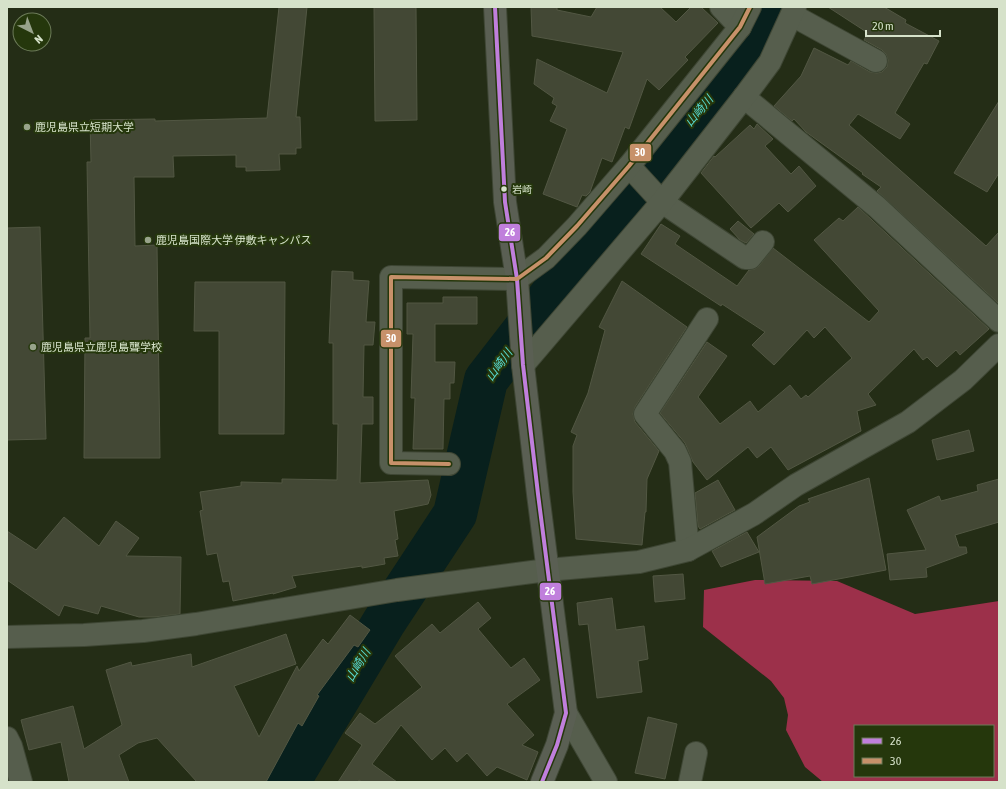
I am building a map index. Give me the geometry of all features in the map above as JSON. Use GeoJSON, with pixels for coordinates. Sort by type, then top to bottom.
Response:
{"type":"FeatureCollection","features":[{"type":"Feature","properties":{"kind":"main road"},"geometry":{"type":"LineString","coordinates":[[495,7],[506,202],[518,287],[523,362],[547,570],[566,713],[557,745],[542,782]]}},
{"type":"Feature","properties":{"kind":"street"},"geometry":{"type":"LineString","coordinates":[[721,7],[740,27]]}},
{"type":"Feature","properties":{"kind":"street"},"geometry":{"type":"LineString","coordinates":[[449,464],[391,463],[391,277],[518,287],[572,231],[629,166],[740,27],[750,7]]}},
{"type":"Feature","properties":{"kind":"street"},"geometry":{"type":"LineString","coordinates":[[523,362],[662,202],[744,97],[770,62],[794,11],[876,61]]}},
{"type":"Feature","properties":{"kind":"street"},"geometry":{"type":"LineString","coordinates":[[744,97],[877,207],[999,321]]}},
{"type":"Feature","properties":{"kind":"street"},"geometry":{"type":"LineString","coordinates":[[629,166],[662,202],[745,258],[750,258],[763,242]]}},
{"type":"Feature","properties":{"kind":"street"},"geometry":{"type":"LineString","coordinates":[[688,550],[680,462],[675,451],[645,414],[708,319]]}},
{"type":"Feature","properties":{"kind":"street"},"geometry":{"type":"LineString","coordinates":[[7,636],[84,635],[181,626],[397,590],[547,570],[639,562],[688,550],[754,514],[796,485],[908,422],[963,380],[999,345]]}},
{"type":"Feature","properties":{"kind":"street"},"geometry":{"type":"LineString","coordinates":[[566,713],[606,782]]}},
{"type":"Feature","properties":{"kind":"street"},"geometry":{"type":"LineString","coordinates":[[7,738],[11,746],[21,782]]}},
{"type":"Feature","properties":{"kind":"street"},"geometry":{"type":"LineString","coordinates":[[690,782],[696,753]]}},
{"type":"Feature","properties":{"kind":"shaded area"},"geometry":{"type":"Polygon","coordinates":[[[755,580],[837,581],[915,614],[999,601],[999,782],[823,782],[805,767],[786,730],[788,715],[784,698],[771,681],[703,627],[704,590],[755,580]]]}},
{"type":"Feature","properties":{"kind":"building"},"geometry":{"type":"Polygon","coordinates":[[[279,7],[307,7],[296,117],[300,117],[301,148],[296,148],[296,154],[279,154],[280,170],[246,171],[246,167],[236,167],[236,155],[173,156],[174,177],[134,177],[135,246],[157,245],[160,458],[84,458],[85,338],[90,338],[87,162],[91,162],[90,120],[155,119],[155,121],[267,118],[279,7]]]}},
{"type":"Feature","properties":{"kind":"building"},"geometry":{"type":"Polygon","coordinates":[[[374,7],[416,7],[417,120],[375,121],[374,7]]]}},
{"type":"Feature","properties":{"kind":"building"},"geometry":{"type":"Polygon","coordinates":[[[531,7],[557,7],[557,10],[591,17],[597,7],[660,7],[676,22],[691,7],[701,7],[718,23],[685,57],[688,60],[659,90],[647,79],[629,129],[625,127],[612,162],[602,158],[590,192],[586,196],[582,195],[577,207],[543,194],[567,129],[550,121],[557,106],[552,103],[554,98],[534,84],[537,59],[607,93],[623,52],[532,36],[531,7]]]}},
{"type":"Feature","properties":{"kind":"building"},"geometry":{"type":"Polygon","coordinates":[[[828,7],[884,7],[906,20],[905,23],[939,41],[927,64],[924,63],[895,113],[910,124],[900,139],[858,114],[849,125],[986,246],[999,232],[999,304],[877,191],[881,187],[806,132],[794,119],[792,121],[774,106],[801,76],[814,48],[848,65],[851,61],[870,72],[882,72],[887,67],[888,60],[886,54],[882,50],[864,40],[868,33],[828,7]]]}},
{"type":"Feature","properties":{"kind":"building"},"geometry":{"type":"Polygon","coordinates":[[[999,101],[999,173],[987,192],[954,173],[999,101]]]}},
{"type":"Feature","properties":{"kind":"building"},"geometry":{"type":"Polygon","coordinates":[[[757,124],[773,139],[765,146],[791,174],[799,166],[816,186],[788,212],[779,203],[751,228],[701,173],[714,156],[715,157],[750,125],[754,129],[757,124]]]}},
{"type":"Feature","properties":{"kind":"building"},"geometry":{"type":"Polygon","coordinates":[[[858,207],[989,329],[960,355],[956,350],[937,367],[927,357],[923,360],[914,349],[868,394],[876,405],[857,411],[861,431],[788,470],[771,447],[757,458],[748,447],[707,480],[693,462],[685,443],[660,413],[707,342],[727,356],[698,397],[720,424],[750,401],[758,412],[790,385],[801,399],[806,395],[808,397],[852,358],[825,327],[814,338],[807,330],[774,365],[752,345],[765,332],[722,304],[721,306],[641,254],[661,224],[680,236],[675,244],[737,286],[749,270],[755,269],[759,266],[773,248],[869,322],[879,311],[814,240],[839,218],[843,221],[858,207]]]}},
{"type":"Feature","properties":{"kind":"building"},"geometry":{"type":"Polygon","coordinates":[[[738,221],[754,234],[746,243],[740,240],[730,229],[738,221]]]}},
{"type":"Feature","properties":{"kind":"building"},"geometry":{"type":"Polygon","coordinates":[[[40,227],[46,439],[7,440],[7,228],[40,227]]]}},
{"type":"Feature","properties":{"kind":"building"},"geometry":{"type":"Polygon","coordinates":[[[332,271],[353,272],[353,280],[369,281],[366,322],[375,322],[373,345],[364,345],[363,397],[373,397],[373,424],[362,424],[360,483],[428,480],[431,495],[428,504],[394,511],[398,539],[395,540],[398,556],[384,558],[385,564],[292,576],[296,587],[273,594],[233,601],[229,581],[223,582],[217,553],[207,555],[200,511],[203,510],[200,492],[241,486],[241,482],[282,483],[282,479],[337,480],[338,424],[333,424],[333,343],[329,343],[332,271]]]}},
{"type":"Feature","properties":{"kind":"building"},"geometry":{"type":"Polygon","coordinates":[[[622,281],[687,327],[635,407],[633,414],[635,422],[659,451],[647,479],[646,512],[642,545],[576,539],[573,492],[573,446],[577,435],[571,432],[588,393],[605,330],[599,327],[622,281]]]}},
{"type":"Feature","properties":{"kind":"building"},"geometry":{"type":"Polygon","coordinates":[[[195,282],[285,282],[284,434],[219,434],[219,331],[194,331],[195,282]]]}},
{"type":"Feature","properties":{"kind":"building"},"geometry":{"type":"Polygon","coordinates":[[[443,297],[477,297],[477,324],[435,324],[435,362],[455,362],[454,383],[450,383],[450,399],[444,399],[443,449],[413,449],[415,398],[411,398],[413,334],[407,334],[407,303],[443,303],[443,297]]]}},
{"type":"Feature","properties":{"kind":"building"},"geometry":{"type":"Polygon","coordinates":[[[969,430],[974,451],[937,460],[932,440],[969,430]]]}},
{"type":"Feature","properties":{"kind":"building"},"geometry":{"type":"Polygon","coordinates":[[[869,478],[886,570],[812,584],[810,576],[765,584],[757,537],[799,506],[810,502],[808,499],[869,478]]]}},
{"type":"Feature","properties":{"kind":"building"},"geometry":{"type":"Polygon","coordinates":[[[999,479],[999,522],[955,535],[959,547],[966,547],[967,553],[926,568],[927,577],[890,580],[887,554],[926,550],[907,510],[939,496],[941,501],[978,491],[977,485],[999,479]]]}},
{"type":"Feature","properties":{"kind":"building"},"geometry":{"type":"Polygon","coordinates":[[[718,480],[735,510],[700,529],[698,526],[695,493],[718,480]]]}},
{"type":"Feature","properties":{"kind":"building"},"geometry":{"type":"Polygon","coordinates":[[[64,517],[99,546],[116,521],[139,538],[126,556],[181,557],[180,614],[139,617],[101,606],[98,614],[64,605],[59,616],[7,580],[7,531],[36,550],[64,517]]]}},
{"type":"Feature","properties":{"kind":"building"},"geometry":{"type":"Polygon","coordinates":[[[747,532],[759,552],[721,567],[712,551],[747,532]]]}},
{"type":"Feature","properties":{"kind":"building"},"geometry":{"type":"Polygon","coordinates":[[[683,574],[685,599],[655,602],[653,576],[683,574]]]}},
{"type":"Feature","properties":{"kind":"building"},"geometry":{"type":"Polygon","coordinates":[[[612,598],[616,630],[644,626],[648,659],[638,661],[642,692],[597,698],[588,624],[579,625],[577,603],[612,598]]]}},
{"type":"Feature","properties":{"kind":"building"},"geometry":{"type":"Polygon","coordinates":[[[478,602],[491,618],[478,629],[511,668],[524,658],[540,680],[507,704],[534,735],[522,745],[538,752],[527,780],[497,767],[487,776],[467,753],[457,762],[445,748],[432,760],[401,725],[372,764],[397,782],[362,782],[359,780],[358,782],[338,782],[362,745],[345,733],[360,713],[375,724],[422,687],[395,656],[432,624],[440,633],[478,602]]]}},
{"type":"Feature","properties":{"kind":"building"},"geometry":{"type":"Polygon","coordinates":[[[350,615],[370,630],[358,647],[354,645],[317,695],[319,696],[302,726],[298,723],[266,782],[197,782],[157,738],[138,743],[119,755],[129,782],[69,782],[61,742],[29,750],[21,720],[73,706],[84,749],[122,725],[106,670],[131,662],[132,666],[191,654],[192,667],[286,634],[296,664],[234,686],[259,737],[297,666],[299,671],[323,639],[328,644],[350,615]]]}},
{"type":"Feature","properties":{"kind":"building"},"geometry":{"type":"Polygon","coordinates":[[[648,717],[677,724],[665,779],[635,773],[648,717]]]}},
{"type":"Feature","properties":{"kind":"waterway","name":"山崎川"},"geometry":{"type":"LineString","coordinates":[[288,782],[384,622],[455,514],[486,380],[622,204],[751,49],[765,7]]}},
{"type":"Feature","properties":{"kind":"transit line","name":"26"},"geometry":{"type":"LineString","coordinates":[[495,7],[505,202],[517,279],[523,365],[566,713],[557,745],[542,782]]}},
{"type":"Feature","properties":{"kind":"transit line","name":"30"},"geometry":{"type":"LineString","coordinates":[[449,464],[391,463],[391,277],[517,279],[546,258],[577,226],[629,166],[740,27],[750,7]]}},
{"type":"Feature","properties":{"kind":"place","name":"鹿児島県立短期大学"},"geometry":{"type":"Point","coordinates":[27,127]}},
{"type":"Feature","properties":{"kind":"place","name":"岩崎"},"geometry":{"type":"Point","coordinates":[504,189]}},
{"type":"Feature","properties":{"kind":"place","name":"鹿児島国際大学 伊敷キャンパス"},"geometry":{"type":"Point","coordinates":[148,240]}},
{"type":"Feature","properties":{"kind":"place","name":"鹿児島県立鹿児島聾学校"},"geometry":{"type":"Point","coordinates":[33,347]}}]}
